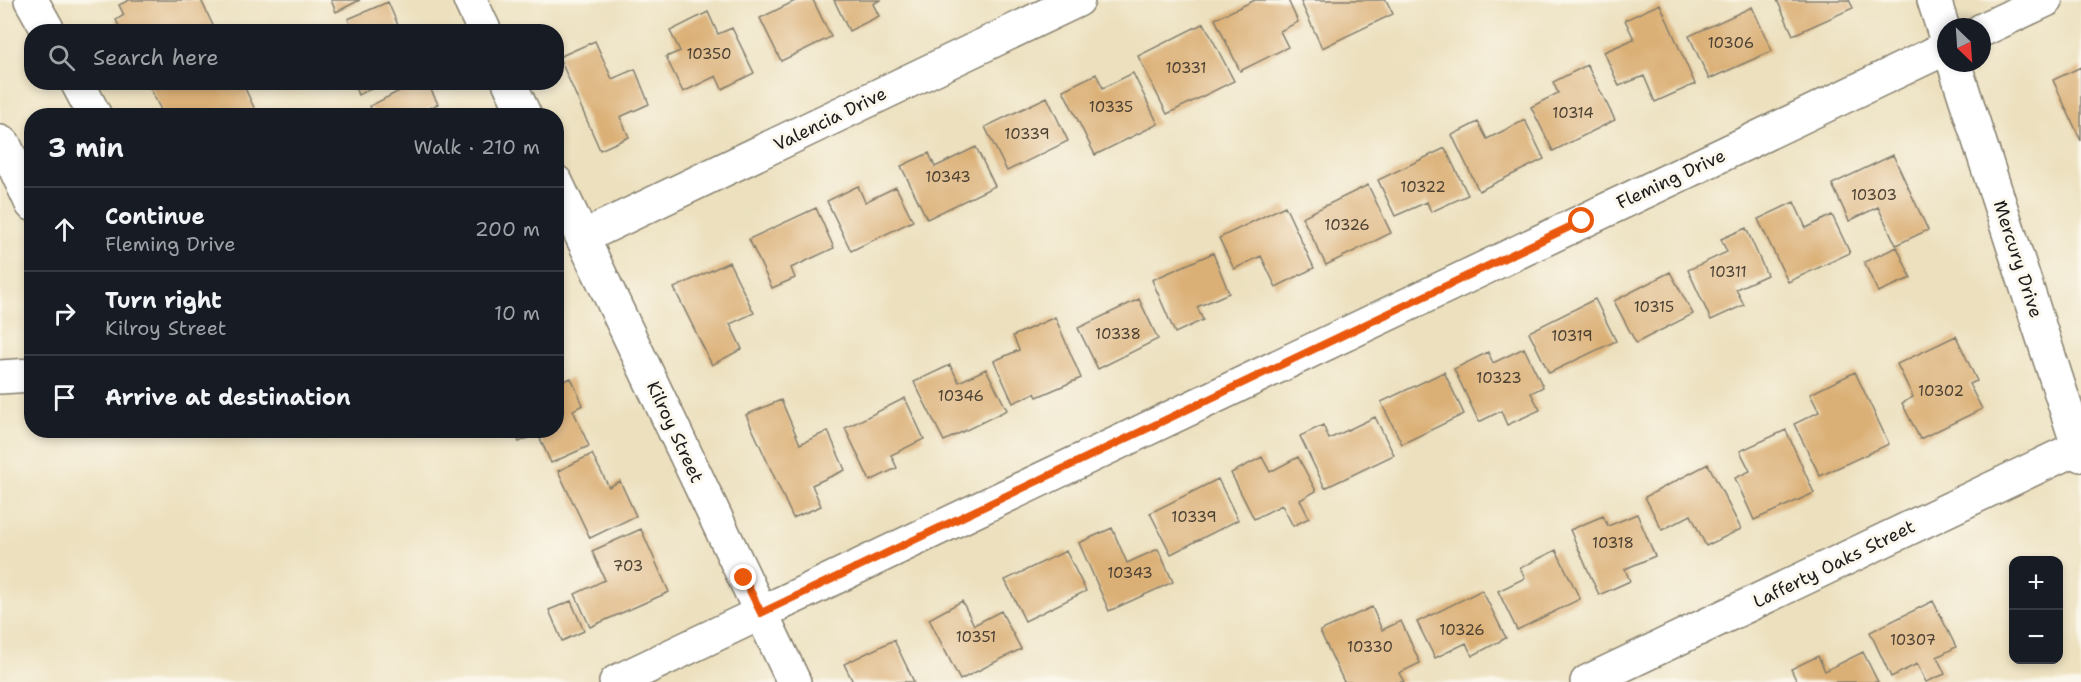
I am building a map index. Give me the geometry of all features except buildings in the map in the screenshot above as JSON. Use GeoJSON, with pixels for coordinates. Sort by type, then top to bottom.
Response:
{"type":"FeatureCollection","features":[{"type":"Feature","properties":{"kind":"street"},"geometry":{"type":"LineString","coordinates":[[31,0],[44,24]]}},
{"type":"Feature","properties":{"kind":"street"},"geometry":{"type":"LineString","coordinates":[[470,0],[481,24]]}},
{"type":"Feature","properties":{"kind":"street","name":"Valencia Drive"},"geometry":{"type":"LineString","coordinates":[[583,237],[1078,0]]}},
{"type":"Feature","properties":{"kind":"street"},"geometry":{"type":"LineString","coordinates":[[1934,0],[1940,18]]}},
{"type":"Feature","properties":{"kind":"street"},"geometry":{"type":"LineString","coordinates":[[1991,26],[2046,0]]}},
{"type":"Feature","properties":{"kind":"street","name":"Fleming Drive"},"geometry":{"type":"LineString","coordinates":[[616,682],[1937,52]]}},
{"type":"Feature","properties":{"kind":"street","name":"Mercury Drive"},"geometry":{"type":"LineString","coordinates":[[1957,72],[2080,449]]}},
{"type":"Feature","properties":{"kind":"street"},"geometry":{"type":"LineString","coordinates":[[81,90],[91,108]]}},
{"type":"Feature","properties":{"kind":"street"},"geometry":{"type":"LineString","coordinates":[[513,90],[521,108]]}},
{"type":"Feature","properties":{"kind":"street"},"geometry":{"type":"LineString","coordinates":[[0,142],[4,144],[24,187]]}},
{"type":"Feature","properties":{"kind":"street","name":"Kilroy Street"},"geometry":{"type":"LineString","coordinates":[[564,198],[794,682]]}},
{"type":"Feature","properties":{"kind":"street"},"geometry":{"type":"LineString","coordinates":[[0,377],[24,376]]}},
{"type":"Feature","properties":{"kind":"street","name":"Lafferty Oaks Street"},"geometry":{"type":"LineString","coordinates":[[1587,682],[2080,449]]}},
{"type":"Feature","properties":{"kind":"route"},"geometry":{"type":"LineString","coordinates":[[744,578],[761,613],[1582,221]]}}]}
